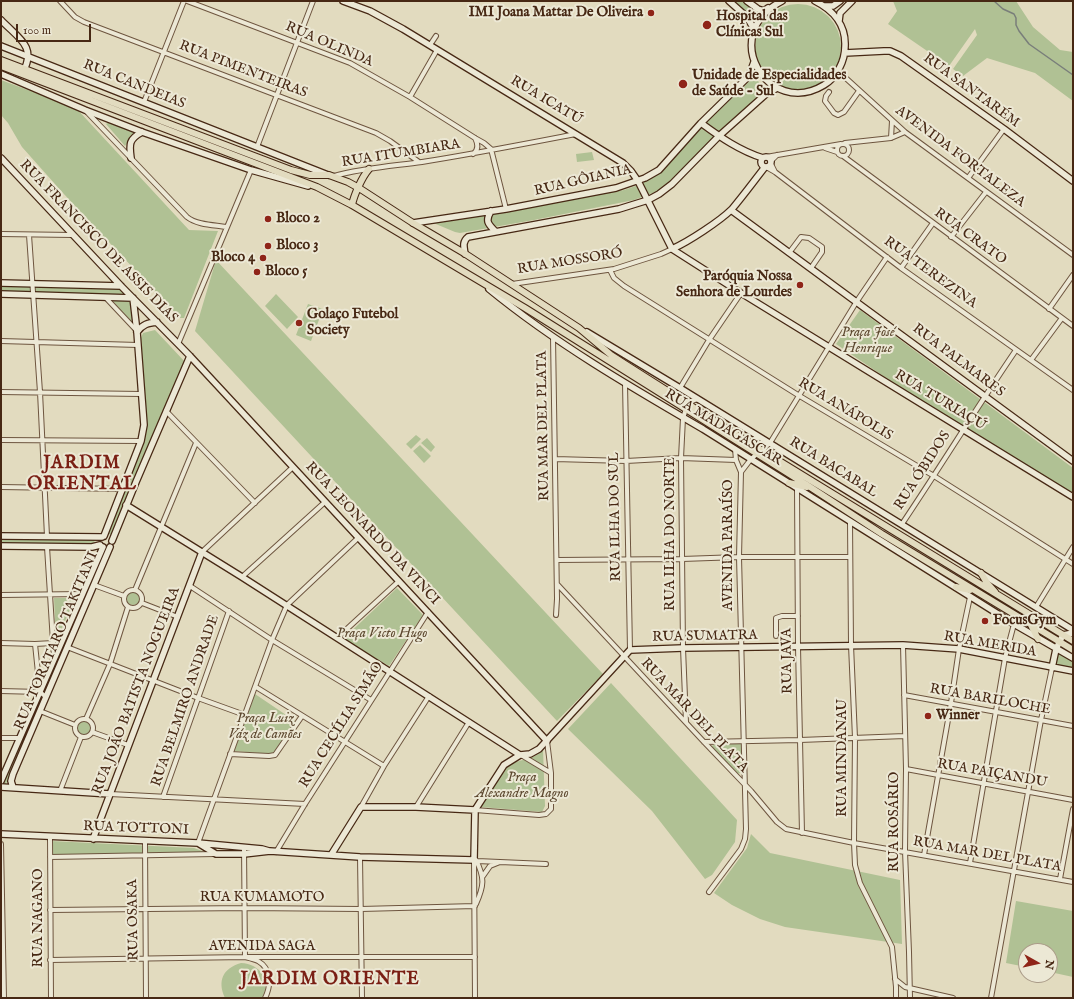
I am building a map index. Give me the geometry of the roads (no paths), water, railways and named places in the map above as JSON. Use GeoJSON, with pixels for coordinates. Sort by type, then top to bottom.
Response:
{"type":"FeatureCollection","features":[{"type":"Feature","properties":{"kind":"main road"},"geometry":{"type":"LineString","coordinates":[[1,60],[22,75],[291,170],[310,175],[331,176],[359,188],[533,297],[579,328],[611,355],[687,406]]}},
{"type":"Feature","properties":{"kind":"main road"},"geometry":{"type":"LineString","coordinates":[[1,66],[317,186],[352,205],[525,308],[1073,642]]}},
{"type":"Feature","properties":{"kind":"main road"},"geometry":{"type":"LineString","coordinates":[[352,205],[363,177],[369,169]]}},
{"type":"Feature","properties":{"kind":"main road"},"geometry":{"type":"LineString","coordinates":[[525,308],[533,297]]}},
{"type":"Feature","properties":{"kind":"main road"},"geometry":{"type":"LineString","coordinates":[[759,451],[810,487],[882,534],[1073,650]]}},
{"type":"Feature","properties":{"kind":"main road"},"geometry":{"type":"LineString","coordinates":[[789,483],[798,486],[810,487]]}},
{"type":"Feature","properties":{"kind":"main road"},"geometry":{"type":"LineString","coordinates":[[981,573],[987,583],[1003,600]]}},
{"type":"Feature","properties":{"kind":"main road"},"geometry":{"type":"LineString","coordinates":[[956,587],[976,592]]}},
{"type":"Feature","properties":{"kind":"main road"},"geometry":{"type":"LineString","coordinates":[[1031,625],[1038,638]]}},
{"type":"Feature","properties":{"kind":"street","name":"RUA PIMENTEIRAS"},"geometry":{"type":"LineString","coordinates":[[60,1],[76,17],[84,22],[376,133],[419,162]]}},
{"type":"Feature","properties":{"kind":"street"},"geometry":{"type":"LineString","coordinates":[[144,102],[163,51],[185,1]]}},
{"type":"Feature","properties":{"kind":"street","name":"RUA OLINDA"},"geometry":{"type":"LineString","coordinates":[[185,1],[350,63],[410,97],[487,144],[492,151]]}},
{"type":"Feature","properties":{"kind":"street"},"geometry":{"type":"LineString","coordinates":[[313,1],[257,147],[331,176]]}},
{"type":"Feature","properties":{"kind":"street","name":"RUA ICATÚ"},"geometry":{"type":"LineString","coordinates":[[343,1],[370,11],[430,45],[623,163],[638,181],[672,249]]}},
{"type":"Feature","properties":{"kind":"street"},"geometry":{"type":"LineString","coordinates":[[729,1],[748,18],[754,29]]}},
{"type":"Feature","properties":{"kind":"street"},"geometry":{"type":"LineString","coordinates":[[747,1],[758,9],[764,11],[782,1]]}},
{"type":"Feature","properties":{"kind":"street"},"geometry":{"type":"LineString","coordinates":[[772,6],[764,12],[754,29],[751,40],[751,51],[754,62],[763,77],[777,88],[790,92],[804,93],[817,89],[829,82],[838,71],[845,53],[843,31],[839,21],[825,6],[815,1]]}},
{"type":"Feature","properties":{"kind":"street"},"geometry":{"type":"LineString","coordinates":[[825,6],[833,6],[840,1]]}},
{"type":"Feature","properties":{"kind":"street"},"geometry":{"type":"LineString","coordinates":[[839,21],[840,13],[852,1]]}},
{"type":"Feature","properties":{"kind":"street"},"geometry":{"type":"LineString","coordinates":[[1,20],[26,45],[29,56],[22,75]]}},
{"type":"Feature","properties":{"kind":"street"},"geometry":{"type":"LineString","coordinates":[[430,45],[436,36]]}},
{"type":"Feature","properties":{"kind":"street","name":"RUA CANDEIAS"},"geometry":{"type":"LineString","coordinates":[[1,46],[257,147]]}},
{"type":"Feature","properties":{"kind":"street"},"geometry":{"type":"LineString","coordinates":[[410,97],[436,50]]}},
{"type":"Feature","properties":{"kind":"street","name":"RUA SANTARÉM"},"geometry":{"type":"LineString","coordinates":[[845,53],[890,51],[901,56],[1004,129],[1073,181]]}},
{"type":"Feature","properties":{"kind":"street","name":"RUA GÔIANIA"},"geometry":{"type":"LineString","coordinates":[[413,223],[506,209],[616,188],[638,181],[659,170],[701,123],[749,76],[754,62]]}},
{"type":"Feature","properties":{"kind":"street","name":"AVENIDA FORTALEZA"},"geometry":{"type":"LineString","coordinates":[[838,71],[905,132],[1073,255]]}},
{"type":"Feature","properties":{"kind":"street"},"geometry":{"type":"LineString","coordinates":[[1,74],[22,75],[85,110],[142,132],[250,170],[304,185],[317,186]]}},
{"type":"Feature","properties":{"kind":"street"},"geometry":{"type":"LineString","coordinates":[[465,254],[464,243],[468,237],[619,209],[648,200],[672,184],[719,136],[766,94],[777,88]]}},
{"type":"Feature","properties":{"kind":"street"},"geometry":{"type":"LineString","coordinates":[[830,92],[826,96],[825,101],[834,113],[838,115],[844,112],[860,91]]}},
{"type":"Feature","properties":{"kind":"street"},"geometry":{"type":"LineString","coordinates":[[85,110],[191,221],[226,227]]}},
{"type":"Feature","properties":{"kind":"street"},"geometry":{"type":"LineString","coordinates":[[891,138],[892,121]]}},
{"type":"Feature","properties":{"kind":"street","name":"RUA TEREZINA"},"geometry":{"type":"LineString","coordinates":[[701,123],[719,136],[766,163],[775,172],[901,268],[1073,390]]}},
{"type":"Feature","properties":{"kind":"street"},"geometry":{"type":"LineString","coordinates":[[968,178],[1004,129]]}},
{"type":"Feature","properties":{"kind":"street"},"geometry":{"type":"LineString","coordinates":[[131,158],[130,144],[133,138],[142,132]]}},
{"type":"Feature","properties":{"kind":"street"},"geometry":{"type":"LineString","coordinates":[[766,163],[778,155],[843,143],[891,138],[905,132]]}},
{"type":"Feature","properties":{"kind":"street"},"geometry":{"type":"LineString","coordinates":[[506,209],[492,151],[576,134]]}},
{"type":"Feature","properties":{"kind":"street"},"geometry":{"type":"LineString","coordinates":[[472,154],[477,150],[475,138]]}},
{"type":"Feature","properties":{"kind":"street"},"geometry":{"type":"LineString","coordinates":[[822,148],[837,152],[843,156],[847,155],[858,142]]}},
{"type":"Feature","properties":{"kind":"street"},"geometry":{"type":"LineString","coordinates":[[843,143],[848,145],[854,164]]}},
{"type":"Feature","properties":{"kind":"street"},"geometry":{"type":"LineString","coordinates":[[837,152],[838,146],[843,143]]}},
{"type":"Feature","properties":{"kind":"street","name":"RUA ITUMBIARA"},"geometry":{"type":"LineString","coordinates":[[331,176],[350,171],[492,151]]}},
{"type":"Feature","properties":{"kind":"street","name":"RUA CRATO"},"geometry":{"type":"LineString","coordinates":[[843,156],[1073,326]]}},
{"type":"Feature","properties":{"kind":"street","name":"RUA FRANCISCO DE ASSIS DIAS"},"geometry":{"type":"LineString","coordinates":[[1,158],[121,286],[178,344]]}},
{"type":"Feature","properties":{"kind":"street","name":"RUA MOSSORÓ"},"geometry":{"type":"LineString","coordinates":[[512,284],[610,270],[628,265],[681,245],[731,210],[766,163]]}},
{"type":"Feature","properties":{"kind":"street"},"geometry":{"type":"LineString","coordinates":[[178,344],[250,170]]}},
{"type":"Feature","properties":{"kind":"street"},"geometry":{"type":"LineString","coordinates":[[951,237],[986,192]]}},
{"type":"Feature","properties":{"kind":"street","name":"RUA PALMARES"},"geometry":{"type":"LineString","coordinates":[[731,210],[1073,461]]}},
{"type":"Feature","properties":{"kind":"street"},"geometry":{"type":"LineString","coordinates":[[491,211],[487,220],[495,232]]}},
{"type":"Feature","properties":{"kind":"street"},"geometry":{"type":"LineString","coordinates":[[901,268],[933,223]]}},
{"type":"Feature","properties":{"kind":"street"},"geometry":{"type":"LineString","coordinates":[[1,234],[73,235]]}},
{"type":"Feature","properties":{"kind":"street"},"geometry":{"type":"LineString","coordinates":[[29,235],[40,392],[47,536]]}},
{"type":"Feature","properties":{"kind":"street"},"geometry":{"type":"LineString","coordinates":[[789,253],[801,237],[808,238],[822,247],[822,252],[811,268]]}},
{"type":"Feature","properties":{"kind":"street","name":"RUA TURIAÇÚ"},"geometry":{"type":"LineString","coordinates":[[672,249],[1073,497]]}},
{"type":"Feature","properties":{"kind":"street"},"geometry":{"type":"LineString","coordinates":[[741,472],[759,451],[770,443],[798,395],[857,301],[887,257]]}},
{"type":"Feature","properties":{"kind":"street","name":"RUA ANÁPOLIS"},"geometry":{"type":"LineString","coordinates":[[610,270],[614,278],[624,286],[709,340],[934,476],[1073,564]]}},
{"type":"Feature","properties":{"kind":"street"},"geometry":{"type":"LineString","coordinates":[[1049,308],[1073,275]]}},
{"type":"Feature","properties":{"kind":"street"},"geometry":{"type":"LineString","coordinates":[[1,283],[121,286]]}},
{"type":"Feature","properties":{"kind":"street","name":"RUA MADAGASCAR"},"geometry":{"type":"LineString","coordinates":[[483,284],[553,337],[625,383],[683,418],[703,428],[970,597],[1073,658]]}},
{"type":"Feature","properties":{"kind":"street"},"geometry":{"type":"LineString","coordinates":[[680,388],[709,340],[741,293]]}},
{"type":"Feature","properties":{"kind":"street"},"geometry":{"type":"LineString","coordinates":[[1,294],[133,298],[144,425],[141,441],[128,478],[100,541],[101,546],[82,594],[1,780]]}},
{"type":"Feature","properties":{"kind":"street"},"geometry":{"type":"LineString","coordinates":[[106,298],[137,332]]}},
{"type":"Feature","properties":{"kind":"street"},"geometry":{"type":"LineString","coordinates":[[1030,360],[1062,318]]}},
{"type":"Feature","properties":{"kind":"street"},"geometry":{"type":"LineString","coordinates":[[137,332],[143,325],[157,322]]}},
{"type":"Feature","properties":{"kind":"street","name":"RUA BACABAL"},"geometry":{"type":"LineString","coordinates":[[579,328],[770,443],[1073,630]]}},
{"type":"Feature","properties":{"kind":"street","name":"RUA MAR DEL PLATA"},"geometry":{"type":"LineString","coordinates":[[553,337],[557,584],[777,822],[786,829],[802,833],[1073,882]]}},
{"type":"Feature","properties":{"kind":"street"},"geometry":{"type":"LineString","coordinates":[[1,341],[138,345]]}},
{"type":"Feature","properties":{"kind":"street","name":"RUA LEONARDO DA VINCI"},"geometry":{"type":"LineString","coordinates":[[178,344],[547,741]]}},
{"type":"Feature","properties":{"kind":"street","name":"RUA ÓBIDOS"},"geometry":{"type":"LineString","coordinates":[[902,524],[984,396],[1016,350]]}},
{"type":"Feature","properties":{"kind":"street","name":"RUA TORATARO TAKITANI"},"geometry":{"type":"LineString","coordinates":[[112,541],[190,356]]}},
{"type":"Feature","properties":{"kind":"street","name":"RUA ILHA DO SUL"},"geometry":{"type":"LineString","coordinates":[[625,383],[630,650]]}},
{"type":"Feature","properties":{"kind":"street"},"geometry":{"type":"LineString","coordinates":[[1,392],[141,394]]}},
{"type":"Feature","properties":{"kind":"street"},"geometry":{"type":"LineString","coordinates":[[687,406],[691,401],[698,399]]}},
{"type":"Feature","properties":{"kind":"street","name":"RUA ILHA DO NORTE"},"geometry":{"type":"LineString","coordinates":[[686,722],[683,648],[681,458],[683,418],[687,406]]}},
{"type":"Feature","properties":{"kind":"street"},"geometry":{"type":"LineString","coordinates":[[166,411],[255,503]]}},
{"type":"Feature","properties":{"kind":"street"},"geometry":{"type":"LineString","coordinates":[[756,435],[759,451]]}},
{"type":"Feature","properties":{"kind":"street"},"geometry":{"type":"LineString","coordinates":[[1,440],[141,441]]}},
{"type":"Feature","properties":{"kind":"street"},"geometry":{"type":"LineString","coordinates":[[136,590],[196,443]]}},
{"type":"Feature","properties":{"kind":"street","name":"AVENIDA PARAÍSO"},"geometry":{"type":"LineString","coordinates":[[709,892],[741,849],[745,839],[739,557],[741,472],[736,460],[735,448]]}},
{"type":"Feature","properties":{"kind":"street"},"geometry":{"type":"LineString","coordinates":[[555,458],[626,461],[681,458],[736,460]]}},
{"type":"Feature","properties":{"kind":"street"},"geometry":{"type":"LineString","coordinates":[[202,552],[293,467]]}},
{"type":"Feature","properties":{"kind":"street"},"geometry":{"type":"LineString","coordinates":[[128,478],[136,482]]}},
{"type":"Feature","properties":{"kind":"street"},"geometry":{"type":"LineString","coordinates":[[1,487],[123,489]]}},
{"type":"Feature","properties":{"kind":"street","name":"RUA JAVA"},"geometry":{"type":"LineString","coordinates":[[797,488],[796,556],[802,833]]}},
{"type":"Feature","properties":{"kind":"street"},"geometry":{"type":"LineString","coordinates":[[242,577],[325,502]]}},
{"type":"Feature","properties":{"kind":"street"},"geometry":{"type":"LineString","coordinates":[[126,505],[287,605],[520,755],[551,773]]}},
{"type":"Feature","properties":{"kind":"street","name":"RUA MINDANAU"},"geometry":{"type":"LineString","coordinates":[[850,521],[851,645],[855,738],[855,866],[860,883],[892,947],[896,998]]}},
{"type":"Feature","properties":{"kind":"street"},"geometry":{"type":"LineString","coordinates":[[1,536],[108,536],[112,541],[110,547],[106,548],[101,546],[1,546]]}},
{"type":"Feature","properties":{"kind":"street"},"geometry":{"type":"LineString","coordinates":[[216,854],[198,843],[272,640],[287,605],[358,538]]}},
{"type":"Feature","properties":{"kind":"street"},"geometry":{"type":"LineString","coordinates":[[47,547],[54,658]]}},
{"type":"Feature","properties":{"kind":"street","name":"RUA TORATARO TAKITANI"},"geometry":{"type":"LineString","coordinates":[[13,788],[11,780],[13,774],[110,547]]}},
{"type":"Feature","properties":{"kind":"street"},"geometry":{"type":"LineString","coordinates":[[1036,607],[1073,547]]}},
{"type":"Feature","properties":{"kind":"street","name":"RUA JOÃO BATISTA NOGUEIRA"},"geometry":{"type":"LineString","coordinates":[[93,839],[202,552]]}},
{"type":"Feature","properties":{"kind":"street"},"geometry":{"type":"LineString","coordinates":[[556,560],[796,556],[850,557]]}},
{"type":"Feature","properties":{"kind":"street"},"geometry":{"type":"LineString","coordinates":[[337,638],[399,581]]}},
{"type":"Feature","properties":{"kind":"street"},"geometry":{"type":"LineString","coordinates":[[556,615],[557,584]]}},
{"type":"Feature","properties":{"kind":"street"},"geometry":{"type":"LineString","coordinates":[[94,585],[124,596]]}},
{"type":"Feature","properties":{"kind":"street"},"geometry":{"type":"LineString","coordinates":[[190,586],[272,640],[371,700]]}},
{"type":"Feature","properties":{"kind":"street"},"geometry":{"type":"LineString","coordinates":[[136,590],[141,594],[142,603],[138,608],[134,609],[128,607],[124,601],[124,596],[129,591],[136,590]]}},
{"type":"Feature","properties":{"kind":"street"},"geometry":{"type":"LineString","coordinates":[[1,595],[82,594]]}},
{"type":"Feature","properties":{"kind":"street"},"geometry":{"type":"LineString","coordinates":[[924,855],[959,649],[970,597]]}},
{"type":"Feature","properties":{"kind":"street"},"geometry":{"type":"LineString","coordinates":[[142,603],[178,617]]}},
{"type":"Feature","properties":{"kind":"street"},"geometry":{"type":"LineString","coordinates":[[86,719],[110,664],[128,607]]}},
{"type":"Feature","properties":{"kind":"street","name":"RUA BELMIRO ANDRADE"},"geometry":{"type":"LineString","coordinates":[[163,797],[228,611]]}},
{"type":"Feature","properties":{"kind":"street","name":"RUA CECÍLIA SIMÃO"},"geometry":{"type":"LineString","coordinates":[[276,852],[428,612]]}},
{"type":"Feature","properties":{"kind":"street"},"geometry":{"type":"LineString","coordinates":[[776,636],[776,618],[782,616],[798,616]]}},
{"type":"Feature","properties":{"kind":"street"},"geometry":{"type":"LineString","coordinates":[[970,863],[996,712],[1014,624]]}},
{"type":"Feature","properties":{"kind":"street"},"geometry":{"type":"LineString","coordinates":[[991,998],[1041,720],[1056,649],[1063,635],[1073,634]]}},
{"type":"Feature","properties":{"kind":"street"},"geometry":{"type":"LineString","coordinates":[[1,644],[53,643]]}},
{"type":"Feature","properties":{"kind":"street"},"geometry":{"type":"LineString","coordinates":[[35,644],[40,692]]}},
{"type":"Feature","properties":{"kind":"street","name":"RUA SUMATRA"},"geometry":{"type":"LineString","coordinates":[[630,650],[903,645]]}},
{"type":"Feature","properties":{"kind":"street","name":"RUA MERIDA"},"geometry":{"type":"LineString","coordinates":[[903,645],[959,649],[1073,671]]}},
{"type":"Feature","properties":{"kind":"street","name":"RUA ROSÁRIO"},"geometry":{"type":"LineString","coordinates":[[903,645],[906,769],[905,851],[910,998]]}},
{"type":"Feature","properties":{"kind":"street"},"geometry":{"type":"LineString","coordinates":[[67,647],[245,715]]}},
{"type":"Feature","properties":{"kind":"street"},"geometry":{"type":"LineString","coordinates":[[475,998],[475,810],[504,765],[520,755],[530,754],[539,750],[630,650]]}},
{"type":"Feature","properties":{"kind":"street"},"geometry":{"type":"LineString","coordinates":[[256,687],[384,766]]}},
{"type":"Feature","properties":{"kind":"street"},"geometry":{"type":"LineString","coordinates":[[1,691],[40,692],[46,697]]}},
{"type":"Feature","properties":{"kind":"street","name":"RUA BARILOCHE"},"geometry":{"type":"LineString","coordinates":[[904,695],[1073,726]]}},
{"type":"Feature","properties":{"kind":"street"},"geometry":{"type":"LineString","coordinates":[[331,855],[384,766],[429,696]]}},
{"type":"Feature","properties":{"kind":"street"},"geometry":{"type":"LineString","coordinates":[[40,711],[75,725]]}},
{"type":"Feature","properties":{"kind":"street"},"geometry":{"type":"LineString","coordinates":[[230,754],[275,755],[302,716]]}},
{"type":"Feature","properties":{"kind":"street"},"geometry":{"type":"LineString","coordinates":[[86,719],[92,723],[92,732],[88,736],[81,737],[76,733],[75,725],[79,720],[86,719]]}},
{"type":"Feature","properties":{"kind":"street"},"geometry":{"type":"LineString","coordinates":[[416,807],[469,722]]}},
{"type":"Feature","properties":{"kind":"street"},"geometry":{"type":"LineString","coordinates":[[92,732],[128,745]]}},
{"type":"Feature","properties":{"kind":"street"},"geometry":{"type":"LineString","coordinates":[[704,742],[905,736]]}},
{"type":"Feature","properties":{"kind":"street"},"geometry":{"type":"LineString","coordinates":[[60,791],[81,737]]}},
{"type":"Feature","properties":{"kind":"street"},"geometry":{"type":"LineString","coordinates":[[1,738],[19,738]]}},
{"type":"Feature","properties":{"kind":"street"},"geometry":{"type":"LineString","coordinates":[[360,807],[416,807],[540,815],[546,814],[551,809],[551,773],[547,741]]}},
{"type":"Feature","properties":{"kind":"street","name":"RUA PAIÇANDU"},"geometry":{"type":"LineString","coordinates":[[906,769],[1073,800]]}},
{"type":"Feature","properties":{"kind":"street"},"geometry":{"type":"LineString","coordinates":[[6,770],[10,774],[13,774]]}},
{"type":"Feature","properties":{"kind":"street"},"geometry":{"type":"LineString","coordinates":[[1,787],[305,804]]}},
{"type":"Feature","properties":{"kind":"street"},"geometry":{"type":"LineString","coordinates":[[1060,880],[1073,809]]}},
{"type":"Feature","properties":{"kind":"street","name":"RUA TOTTONI"},"geometry":{"type":"LineString","coordinates":[[1,834],[145,842],[198,843],[262,849],[276,852],[360,857],[475,859],[546,864]]}},
{"type":"Feature","properties":{"kind":"street","name":"RUA NAGANO"},"geometry":{"type":"LineString","coordinates":[[50,837],[51,998]]}},
{"type":"Feature","properties":{"kind":"street","name":"RUA OSAKA"},"geometry":{"type":"LineString","coordinates":[[145,842],[146,998]]}},
{"type":"Feature","properties":{"kind":"street"},"geometry":{"type":"LineString","coordinates":[[1,844],[4,998]]}},
{"type":"Feature","properties":{"kind":"street"},"geometry":{"type":"LineString","coordinates":[[244,847],[245,957],[258,961],[265,967],[269,975],[270,985],[265,998]]}},
{"type":"Feature","properties":{"kind":"street","name":"RUA TOTTONI"},"geometry":{"type":"LineString","coordinates":[[50,857],[244,854],[270,851]]}},
{"type":"Feature","properties":{"kind":"street"},"geometry":{"type":"LineString","coordinates":[[360,857],[362,998]]}},
{"type":"Feature","properties":{"kind":"street"},"geometry":{"type":"LineString","coordinates":[[475,859],[483,876]]}},
{"type":"Feature","properties":{"kind":"street"},"geometry":{"type":"LineString","coordinates":[[475,906],[482,886],[483,876],[490,866],[502,861]]}},
{"type":"Feature","properties":{"kind":"street"},"geometry":{"type":"LineString","coordinates":[[474,884],[482,886]]}},
{"type":"Feature","properties":{"kind":"street","name":"RUA KUMAMOTO"},"geometry":{"type":"LineString","coordinates":[[50,910],[245,908],[361,909],[475,906]]}},
{"type":"Feature","properties":{"kind":"street","name":"AVENIDA SAGA"},"geometry":{"type":"LineString","coordinates":[[50,960],[245,957],[475,957]]}},
{"type":"Feature","properties":{"kind":"street"},"geometry":{"type":"LineString","coordinates":[[895,980],[910,989],[953,998]]}},
{"type":"Feature","properties":{"kind":"waterway"},"geometry":{"type":"LineString","coordinates":[[994,1],[1003,9],[1014,14],[1016,18],[1016,25],[1029,44],[1073,75]]}},
{"type":"Feature","properties":{"kind":"place","name":"IMI Joana Mattar De Oliveira"},"geometry":{"type":"Point","coordinates":[651,13]}},
{"type":"Feature","properties":{"kind":"place","name":"Hospital das Clínicas Sul"},"geometry":{"type":"Point","coordinates":[707,25]}},
{"type":"Feature","properties":{"kind":"place","name":"Unidade de Especialidades de Saúde - Sul"},"geometry":{"type":"Point","coordinates":[683,84]}},
{"type":"Feature","properties":{"kind":"place","name":"Bloco 2"},"geometry":{"type":"Point","coordinates":[268,219]}},
{"type":"Feature","properties":{"kind":"place","name":"Bloco 3"},"geometry":{"type":"Point","coordinates":[268,246]}},
{"type":"Feature","properties":{"kind":"place","name":"Bloco 4"},"geometry":{"type":"Point","coordinates":[263,258]}},
{"type":"Feature","properties":{"kind":"place","name":"Bloco 5"},"geometry":{"type":"Point","coordinates":[257,272]}},
{"type":"Feature","properties":{"kind":"place","name":"Paróquia Nossa Senhora de Lourdes"},"geometry":{"type":"Point","coordinates":[800,285]}},
{"type":"Feature","properties":{"kind":"place","name":"Golaço Futebol Society"},"geometry":{"type":"Point","coordinates":[299,323]}},
{"type":"Feature","properties":{"kind":"place","name":"FocusGym"},"geometry":{"type":"Point","coordinates":[985,621]}},
{"type":"Feature","properties":{"kind":"place","name":"Winner"},"geometry":{"type":"Point","coordinates":[928,716]}},
{"type":"Feature","properties":{"kind":"district","name":"JARDIM ORIENTAL"},"geometry":{"type":"Point","coordinates":[82,474]}},
{"type":"Feature","properties":{"kind":"district","name":"JARDIM ORIENTE"},"geometry":{"type":"Point","coordinates":[330,980]}},
{"type":"Feature","properties":{"kind":"park label","name":"Praça José Henrique"},"geometry":{"type":"Point","coordinates":[868,342]}},
{"type":"Feature","properties":{"kind":"park label","name":"Praça Victo Hugo"},"geometry":{"type":"Point","coordinates":[382,634]}},
{"type":"Feature","properties":{"kind":"park label","name":"Praça Luiz Váz de Camões"},"geometry":{"type":"Point","coordinates":[265,728]}},
{"type":"Feature","properties":{"kind":"park label","name":"Praça Alexandre Magno"},"geometry":{"type":"Point","coordinates":[522,786]}}]}
